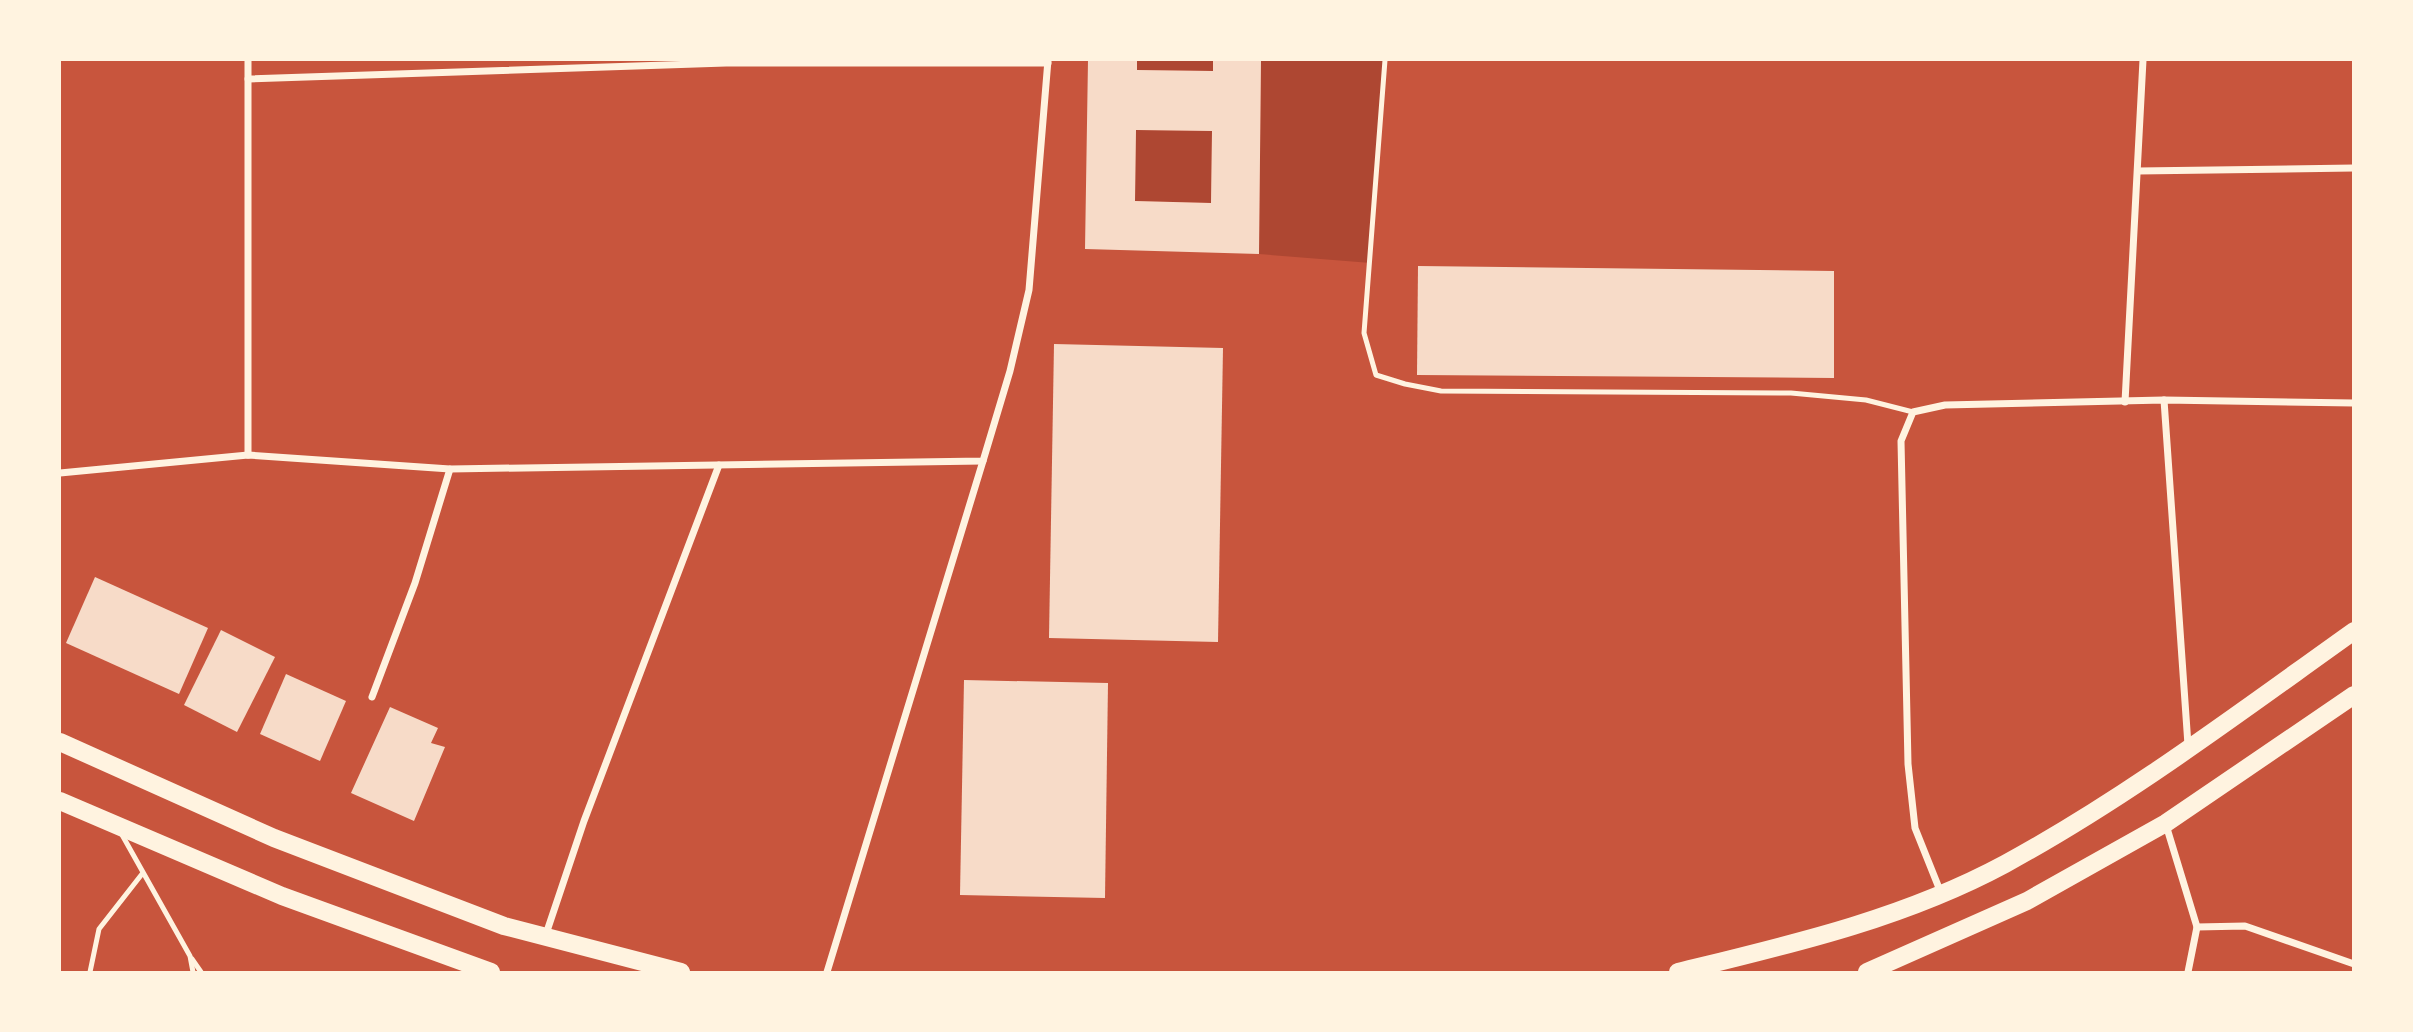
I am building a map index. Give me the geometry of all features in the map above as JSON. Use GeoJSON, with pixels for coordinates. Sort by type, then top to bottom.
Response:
{"type":"FeatureCollection","features":[{"type":"Feature","properties":{"kind":"main road"},"geometry":{"type":"LineString","coordinates":[[1678,972],[1835,934],[1941,893],[2004,864],[2189,752],[2354,631]]}},
{"type":"Feature","properties":{"kind":"main road"},"geometry":{"type":"LineString","coordinates":[[1867,972],[2027,901],[2166,823],[2354,695]]}},
{"type":"Feature","properties":{"kind":"main road"},"geometry":{"type":"LineString","coordinates":[[60,742],[274,838],[504,926],[681,972]]}},
{"type":"Feature","properties":{"kind":"main road"},"geometry":{"type":"LineString","coordinates":[[60,801],[282,896],[491,972]]}},
{"type":"Feature","properties":{"kind":"street"},"geometry":{"type":"LineString","coordinates":[[248,60],[248,455]]}},
{"type":"Feature","properties":{"kind":"street"},"geometry":{"type":"LineString","coordinates":[[2125,402],[2143,60]]}},
{"type":"Feature","properties":{"kind":"street"},"geometry":{"type":"LineString","coordinates":[[248,79],[727,62],[1048,61],[1029,290],[1010,372],[827,972]]}},
{"type":"Feature","properties":{"kind":"street"},"geometry":{"type":"LineString","coordinates":[[2138,171],[2354,168]]}},
{"type":"Feature","properties":{"kind":"street"},"geometry":{"type":"LineString","coordinates":[[1941,893],[1914,828],[1908,764],[1902,441],[1913,412],[1945,405],[2164,400],[2354,403]]}},
{"type":"Feature","properties":{"kind":"street"},"geometry":{"type":"LineString","coordinates":[[2164,400],[2189,752]]}},
{"type":"Feature","properties":{"kind":"street"},"geometry":{"type":"LineString","coordinates":[[60,473],[248,455],[450,468],[983,461]]}},
{"type":"Feature","properties":{"kind":"street"},"geometry":{"type":"LineString","coordinates":[[545,937],[653,631],[719,465]]}},
{"type":"Feature","properties":{"kind":"street"},"geometry":{"type":"LineString","coordinates":[[372,697],[415,583],[450,468]]}},
{"type":"Feature","properties":{"kind":"street"},"geometry":{"type":"LineString","coordinates":[[2166,823],[2197,927],[2188,972]]}},
{"type":"Feature","properties":{"kind":"street"},"geometry":{"type":"LineString","coordinates":[[2197,927],[2245,926],[2354,964]]}},
{"type":"Feature","properties":{"kind":"lane"},"geometry":{"type":"LineString","coordinates":[[1385,60],[1364,333],[1376,375],[1441,391],[1791,393],[1866,400],[1913,412]]}},
{"type":"Feature","properties":{"kind":"lane"},"geometry":{"type":"LineString","coordinates":[[118,827],[142,874],[201,972]]}},
{"type":"Feature","properties":{"kind":"lane"},"geometry":{"type":"LineString","coordinates":[[90,972],[99,929],[142,874]]}},
{"type":"Feature","properties":{"kind":"lane"},"geometry":{"type":"LineString","coordinates":[[190,956],[193,972]]}},
{"type":"Feature","properties":{"kind":"shaded area"},"geometry":{"type":"Polygon","coordinates":[[[1137,60],[1213,60],[1213,71],[1137,70],[1137,60]]]}},
{"type":"Feature","properties":{"kind":"shaded area"},"geometry":{"type":"Polygon","coordinates":[[[1261,60],[1385,60],[1371,263],[1259,254],[1261,60]]]}},
{"type":"Feature","properties":{"kind":"shaded area"},"geometry":{"type":"Polygon","coordinates":[[[1136,130],[1212,131],[1211,203],[1135,201],[1136,130]]]}},
{"type":"Feature","properties":{"kind":"building"},"geometry":{"type":"Polygon","coordinates":[[[1088,60],[1137,60],[1137,70],[1213,71],[1213,60],[1261,60],[1259,254],[1085,249],[1088,60]],[[1136,130],[1135,201],[1211,203],[1212,131],[1136,130]]]}},
{"type":"Feature","properties":{"kind":"building"},"geometry":{"type":"Polygon","coordinates":[[[1418,266],[1834,271],[1834,378],[1417,375],[1418,266]]]}},
{"type":"Feature","properties":{"kind":"building"},"geometry":{"type":"Polygon","coordinates":[[[1054,344],[1223,348],[1218,642],[1049,638],[1054,344]]]}},
{"type":"Feature","properties":{"kind":"building"},"geometry":{"type":"Polygon","coordinates":[[[95,577],[208,628],[179,694],[66,643],[95,577]]]}},
{"type":"Feature","properties":{"kind":"building"},"geometry":{"type":"Polygon","coordinates":[[[221,630],[275,657],[237,732],[184,705],[221,630]]]}},
{"type":"Feature","properties":{"kind":"building"},"geometry":{"type":"Polygon","coordinates":[[[286,674],[346,701],[320,761],[260,734],[286,674]]]}},
{"type":"Feature","properties":{"kind":"building"},"geometry":{"type":"Polygon","coordinates":[[[964,680],[1108,683],[1105,898],[960,895],[964,680]]]}},
{"type":"Feature","properties":{"kind":"building"},"geometry":{"type":"Polygon","coordinates":[[[390,707],[438,728],[431,743],[445,747],[414,821],[351,793],[390,707]]]}}]}
